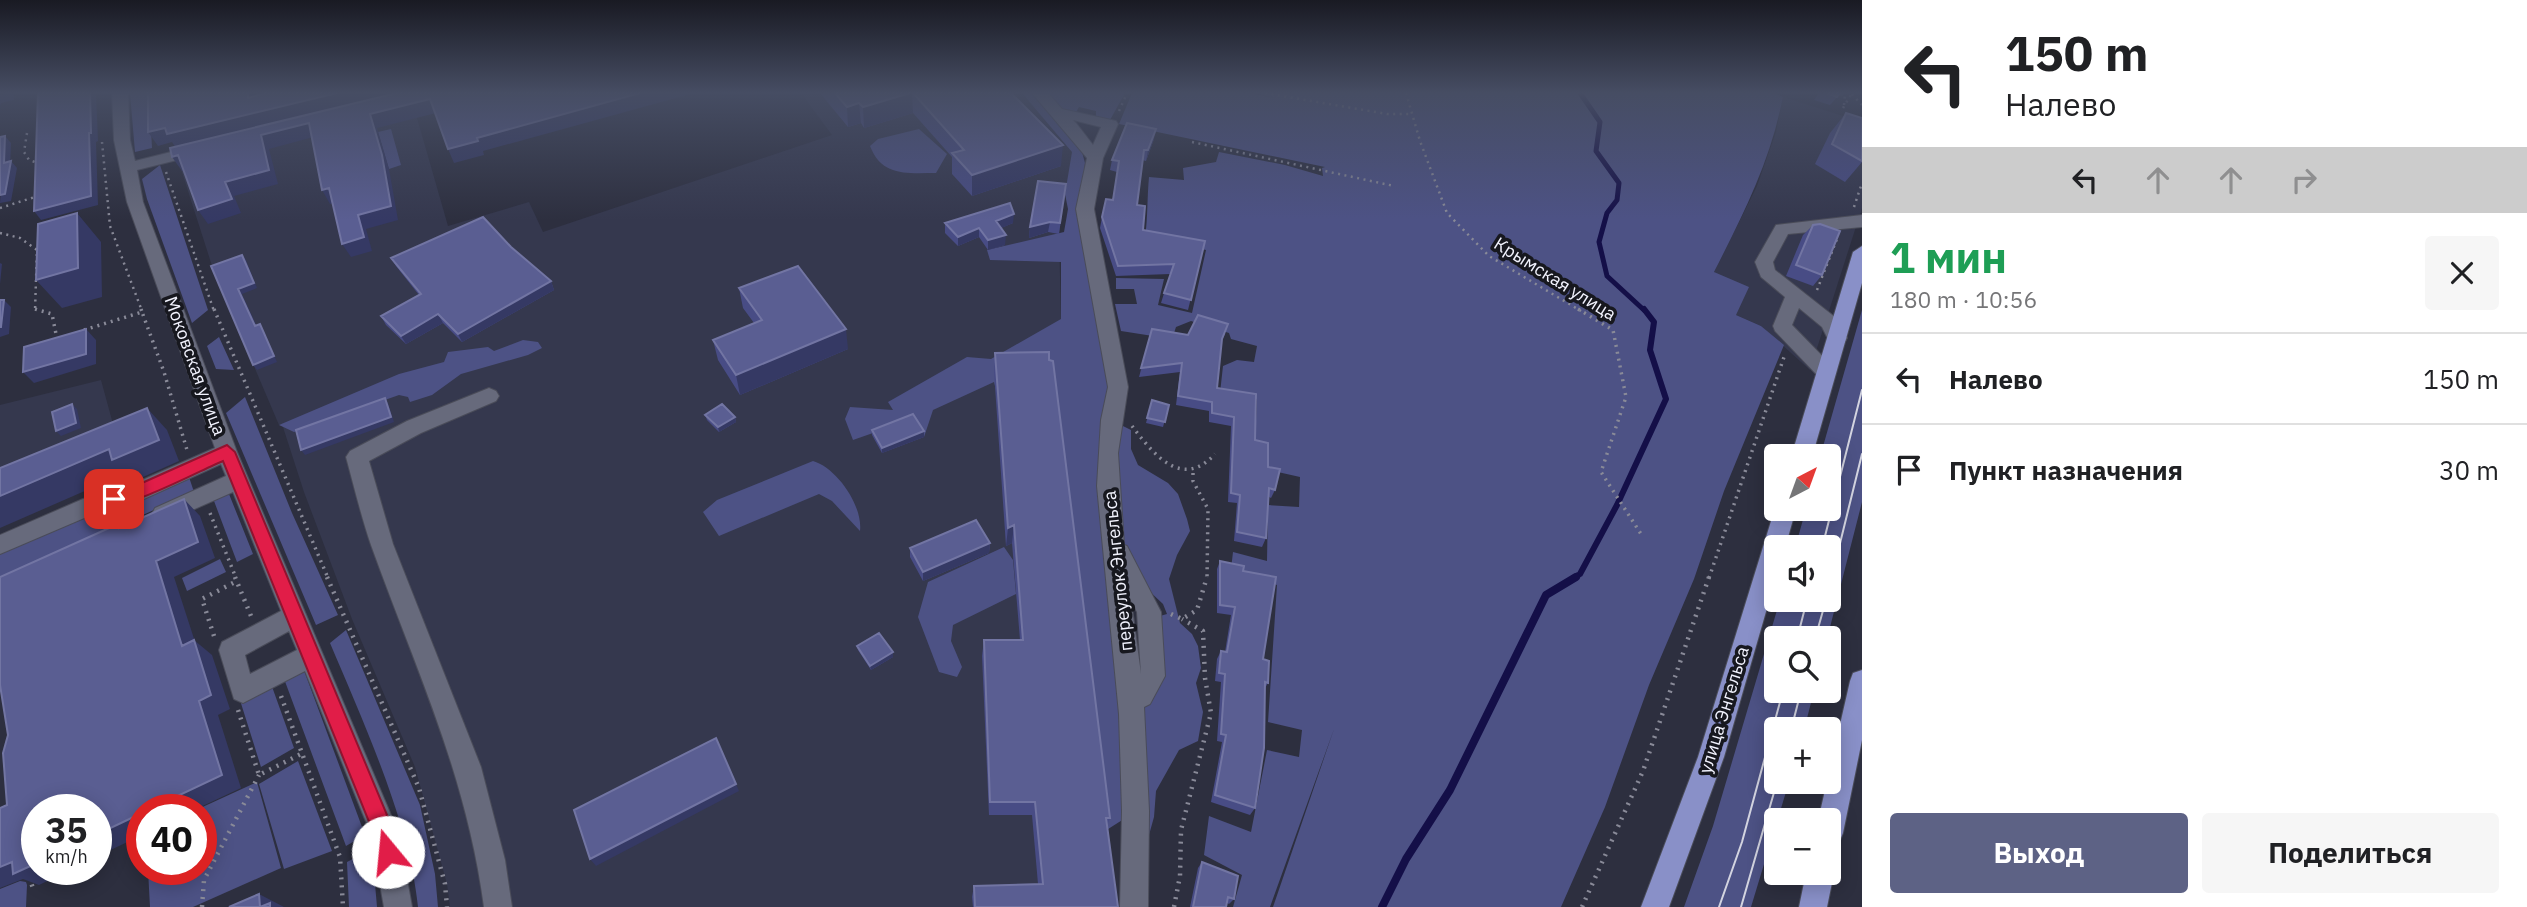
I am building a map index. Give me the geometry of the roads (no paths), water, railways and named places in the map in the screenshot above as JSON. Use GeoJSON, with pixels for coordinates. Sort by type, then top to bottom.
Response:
{"type":"FeatureCollection","features":[{"type":"Feature","properties":{"kind":"main road"},"geometry":{"type":"LineString","coordinates":[[1805,444],[1862,252]]}},
{"type":"Feature","properties":{"kind":"main road","name":"улица Энгельса"},"geometry":{"type":"LineString","coordinates":[[1655,907],[1711,757],[1781,522]]}},
{"type":"Feature","properties":{"kind":"main road"},"geometry":{"type":"LineString","coordinates":[[1834,808],[1862,681]]}},
{"type":"Feature","properties":{"kind":"main road"},"geometry":{"type":"LineString","coordinates":[[1813,907],[1818,885]]}},
{"type":"Feature","properties":{"kind":"street","name":"Моковская улица"},"geometry":{"type":"LineString","coordinates":[[123,135],[126,168],[135,202],[227,452],[385,834],[398,907]]}},
{"type":"Feature","properties":{"kind":"street"},"geometry":{"type":"LineString","coordinates":[[1076,135],[1095,158]]}},
{"type":"Feature","properties":{"kind":"street","name":"переулок Энгельса"},"geometry":{"type":"LineString","coordinates":[[1105,135],[1095,158],[1085,209],[1118,387],[1111,413],[1107,508],[1127,653],[1134,907]]}},
{"type":"Feature","properties":{"kind":"street"},"geometry":{"type":"LineString","coordinates":[[126,168],[216,145]]}},
{"type":"Feature","properties":{"kind":"street"},"geometry":{"type":"LineString","coordinates":[[1837,338],[1829,323],[1773,279],[1764,267],[1778,233],[1787,227],[1843,225],[1862,221]]}},
{"type":"Feature","properties":{"kind":"street"},"geometry":{"type":"LineString","coordinates":[[1802,301],[1782,326],[1826,372]]}},
{"type":"Feature","properties":{"kind":"street"},"geometry":{"type":"LineString","coordinates":[[489,396],[414,427],[357,457],[381,540],[458,738],[494,862],[498,907]]}},
{"type":"Feature","properties":{"kind":"street"},"geometry":{"type":"LineString","coordinates":[[0,545],[91,505],[136,493],[227,452]]}},
{"type":"Feature","properties":{"kind":"street"},"geometry":{"type":"LineString","coordinates":[[140,523],[204,498],[239,480]]}},
{"type":"Feature","properties":{"kind":"street"},"geometry":{"type":"LineString","coordinates":[[1110,532],[1149,612],[1153,676],[1141,696],[1129,694]]}},
{"type":"Feature","properties":{"kind":"street"},"geometry":{"type":"LineString","coordinates":[[295,616],[231,650],[243,691],[311,655]]}},
{"type":"Feature","properties":{"kind":"waterway"},"geometry":{"type":"LineString","coordinates":[[1598,135],[1596,151],[1619,183],[1617,200],[1607,213],[1599,242],[1607,276],[1645,311]]}},
{"type":"Feature","properties":{"kind":"waterway"},"geometry":{"type":"LineString","coordinates":[[1573,578],[1580,574],[1617,505],[1666,399],[1650,350],[1654,322],[1644,309]]}},
{"type":"Feature","properties":{"kind":"waterway"},"geometry":{"type":"LineString","coordinates":[[1382,907],[1406,859],[1450,790],[1546,595],[1576,577]]}},
{"type":"Feature","properties":{"kind":"tram line"},"geometry":{"type":"LineString","coordinates":[[1825,535],[1862,390]]}},
{"type":"Feature","properties":{"kind":"tram line"},"geometry":{"type":"LineString","coordinates":[[1841,539],[1862,454]]}},
{"type":"Feature","properties":{"kind":"tram line"},"geometry":{"type":"LineString","coordinates":[[1800,626],[1804,612]]}},
{"type":"Feature","properties":{"kind":"tram line"},"geometry":{"type":"LineString","coordinates":[[1819,626],[1823,612]]}},
{"type":"Feature","properties":{"kind":"tram line"},"geometry":{"type":"LineString","coordinates":[[1719,907],[1742,842],[1780,703]]}},
{"type":"Feature","properties":{"kind":"tram line"},"geometry":{"type":"LineString","coordinates":[[1794,717],[1798,703]]}},
{"type":"Feature","properties":{"kind":"tram line"},"geometry":{"type":"LineString","coordinates":[[1741,907],[1774,794]]}}]}
